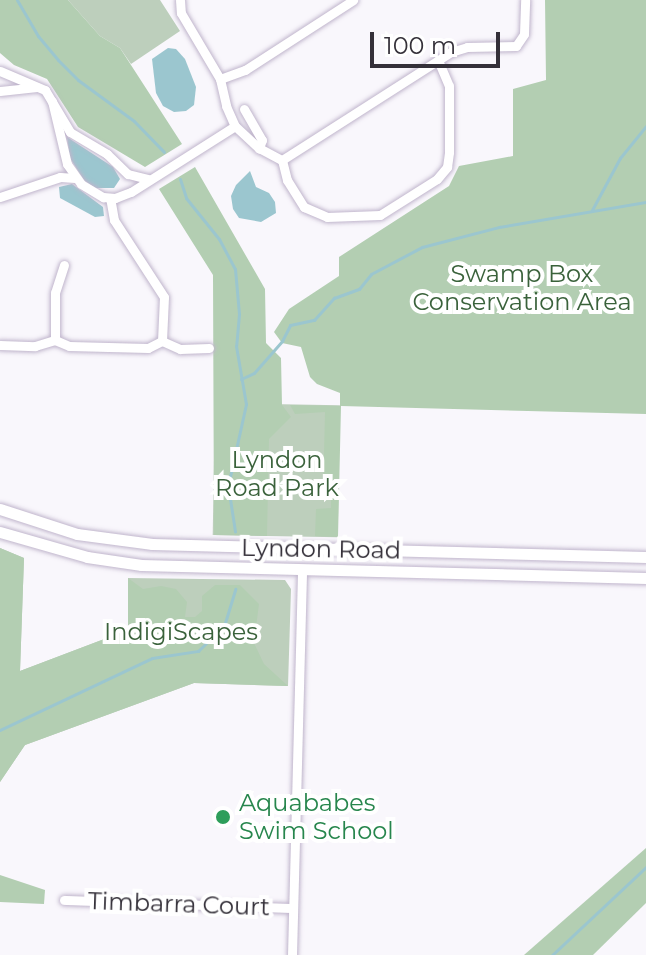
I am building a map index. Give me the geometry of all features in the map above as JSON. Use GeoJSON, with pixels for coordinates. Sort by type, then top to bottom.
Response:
{"type":"FeatureCollection","features":[{"type":"Feature","properties":{"kind":"main road","name":"Lyndon Road"},"geometry":{"type":"LineString","coordinates":[[0,509],[50,527],[113,540],[646,557]]}},
{"type":"Feature","properties":{"kind":"main road","name":"Lyndon Road"},"geometry":{"type":"LineString","coordinates":[[0,532],[39,546],[118,563],[646,578]]}},
{"type":"Feature","properties":{"kind":"main road"},"geometry":{"type":"LineString","coordinates":[[302,548],[302,569]]}},
{"type":"Feature","properties":{"kind":"street"},"geometry":{"type":"LineString","coordinates":[[180,0],[181,13],[220,79],[226,106],[235,126],[259,148],[282,160],[287,180],[304,207],[318,216],[373,217],[437,179],[447,167],[449,86],[438,60]]}},
{"type":"Feature","properties":{"kind":"street"},"geometry":{"type":"LineString","coordinates":[[220,79],[245,70],[353,0]]}},
{"type":"Feature","properties":{"kind":"street"},"geometry":{"type":"LineString","coordinates":[[282,160],[459,48],[516,46],[524,34],[525,0]]}},
{"type":"Feature","properties":{"kind":"street"},"geometry":{"type":"LineString","coordinates":[[0,71],[40,86],[70,132],[107,154],[128,174],[148,179]]}},
{"type":"Feature","properties":{"kind":"street"},"geometry":{"type":"LineString","coordinates":[[0,91],[40,86]]}},
{"type":"Feature","properties":{"kind":"street"},"geometry":{"type":"LineString","coordinates":[[52,101],[67,164],[75,178],[96,195],[110,198],[131,192],[235,126]]}},
{"type":"Feature","properties":{"kind":"street"},"geometry":{"type":"LineString","coordinates":[[244,109],[262,140],[259,148]]}},
{"type":"Feature","properties":{"kind":"street"},"geometry":{"type":"LineString","coordinates":[[60,177],[67,164]]}},
{"type":"Feature","properties":{"kind":"street"},"geometry":{"type":"LineString","coordinates":[[128,174],[131,192]]}},
{"type":"Feature","properties":{"kind":"street"},"geometry":{"type":"LineString","coordinates":[[0,197],[60,177],[75,178]]}},
{"type":"Feature","properties":{"kind":"street"},"geometry":{"type":"LineString","coordinates":[[110,198],[114,220],[164,297],[162,341]]}},
{"type":"Feature","properties":{"kind":"street"},"geometry":{"type":"LineString","coordinates":[[55,340],[55,293],[64,265]]}},
{"type":"Feature","properties":{"kind":"street"},"geometry":{"type":"LineString","coordinates":[[0,345],[35,346],[55,340],[69,346],[148,348],[162,341]]}},
{"type":"Feature","properties":{"kind":"street"},"geometry":{"type":"LineString","coordinates":[[162,341],[180,349],[209,348]]}},
{"type":"Feature","properties":{"kind":"street"},"geometry":{"type":"LineString","coordinates":[[292,955],[302,569]]}},
{"type":"Feature","properties":{"kind":"street","name":"Timbarra Court"},"geometry":{"type":"LineString","coordinates":[[64,900],[293,908]]}},
{"type":"Feature","properties":{"kind":"green space"},"geometry":{"type":"Polygon","coordinates":[[[0,0],[68,0],[100,36],[120,48],[182,144],[145,167],[78,127],[47,79],[14,65],[0,53],[0,0]]]}},
{"type":"Feature","properties":{"kind":"green space"},"geometry":{"type":"Polygon","coordinates":[[[68,0],[160,0],[180,31],[131,64],[120,48],[100,36],[68,0]]]}},
{"type":"Feature","properties":{"kind":"green space","name":"Swamp Box Conservation Area"},"geometry":{"type":"Polygon","coordinates":[[[545,0],[646,0],[646,414],[341,406],[338,537],[315,536],[316,509],[331,508],[331,497],[323,496],[325,412],[295,414],[290,405],[340,406],[340,393],[317,384],[310,377],[301,347],[282,343],[274,332],[289,309],[339,276],[339,257],[449,186],[459,166],[513,156],[513,89],[546,80],[545,0]]]}},
{"type":"Feature","properties":{"kind":"green space"},"geometry":{"type":"Polygon","coordinates":[[[195,167],[265,289],[266,343],[281,358],[282,405],[291,417],[269,439],[267,536],[214,535],[213,275],[159,189],[195,167]]]}},
{"type":"Feature","properties":{"kind":"green space","name":"Lyndon Road Park"},"geometry":{"type":"Polygon","coordinates":[[[215,403],[340,405],[338,537],[213,535],[215,403]]]}},
{"type":"Feature","properties":{"kind":"green space","name":"IndigiScapes"},"geometry":{"type":"Polygon","coordinates":[[[0,548],[24,558],[20,671],[128,630],[128,578],[285,580],[291,589],[288,686],[194,683],[25,745],[0,782],[0,548]]]}},
{"type":"Feature","properties":{"kind":"green space","name":"IndigiScapes"},"geometry":{"type":"Polygon","coordinates":[[[0,548],[24,558],[20,671],[128,630],[128,578],[143,589],[161,586],[176,589],[187,602],[185,617],[195,617],[202,611],[202,596],[215,585],[240,585],[259,604],[254,643],[264,664],[288,686],[194,683],[25,745],[0,782],[0,548]]]}},
{"type":"Feature","properties":{"kind":"green space"},"geometry":{"type":"Polygon","coordinates":[[[646,848],[646,903],[593,955],[524,955],[646,848]]]}},
{"type":"Feature","properties":{"kind":"green space"},"geometry":{"type":"Polygon","coordinates":[[[0,875],[45,890],[44,904],[0,902],[0,875]]]}},
{"type":"Feature","properties":{"kind":"water"},"geometry":{"type":"Polygon","coordinates":[[[168,48],[176,49],[185,59],[196,87],[194,105],[186,111],[174,112],[163,106],[156,93],[152,59],[168,48]]]}},
{"type":"Feature","properties":{"kind":"water"},"geometry":{"type":"Polygon","coordinates":[[[67,137],[113,167],[120,179],[114,188],[95,188],[84,180],[70,158],[67,137]]]}},
{"type":"Feature","properties":{"kind":"water"},"geometry":{"type":"Polygon","coordinates":[[[250,171],[256,187],[269,193],[275,202],[276,213],[261,222],[239,218],[233,209],[231,196],[236,185],[250,171]]]}},
{"type":"Feature","properties":{"kind":"water"},"geometry":{"type":"Polygon","coordinates":[[[72,184],[103,207],[104,216],[95,217],[60,198],[59,187],[72,184]]]}},
{"type":"Feature","properties":{"kind":"waterway"},"geometry":{"type":"LineString","coordinates":[[17,0],[38,36],[58,60],[78,80],[134,121],[164,152]]}},
{"type":"Feature","properties":{"kind":"waterway"},"geometry":{"type":"LineString","coordinates":[[592,210],[620,158],[646,126]]}},
{"type":"Feature","properties":{"kind":"waterway"},"geometry":{"type":"LineString","coordinates":[[180,179],[186,198],[219,239],[235,269],[239,314],[236,346],[246,404],[228,486],[235,531]]}},
{"type":"Feature","properties":{"kind":"waterway"},"geometry":{"type":"LineString","coordinates":[[241,379],[254,373],[282,341],[290,325],[314,320],[334,298],[359,289],[371,274],[422,247],[499,227],[646,202]]}},
{"type":"Feature","properties":{"kind":"waterway"},"geometry":{"type":"LineString","coordinates":[[0,730],[152,658],[198,651],[224,626],[235,589]]}},
{"type":"Feature","properties":{"kind":"waterway"},"geometry":{"type":"LineString","coordinates":[[552,955],[646,867]]}},
{"type":"Feature","properties":{"kind":"place","name":"Aquababes Swim School"},"geometry":{"type":"Point","coordinates":[223,817]}}]}
